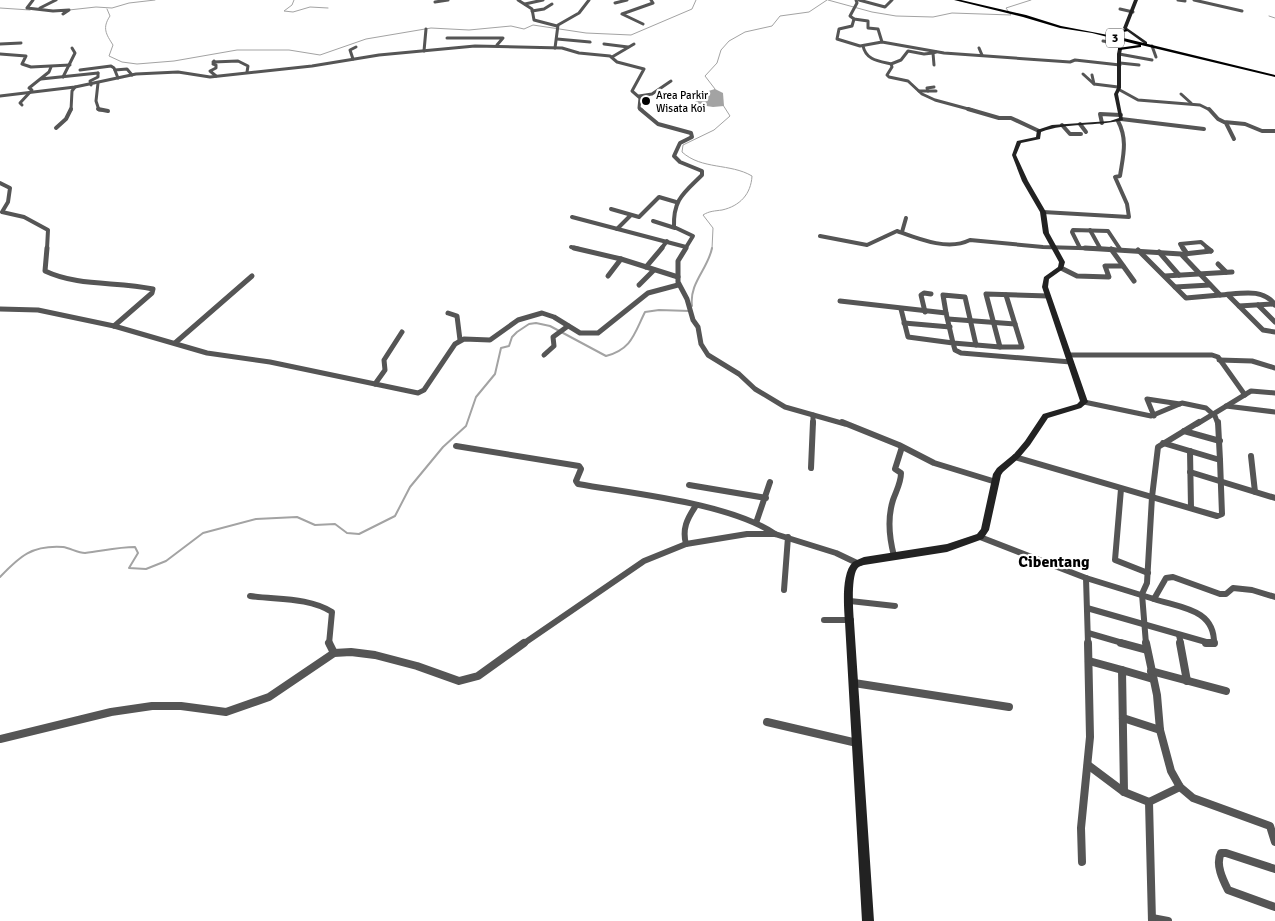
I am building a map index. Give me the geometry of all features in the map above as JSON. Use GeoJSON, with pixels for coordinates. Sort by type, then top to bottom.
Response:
{"type":"FeatureCollection","features":[{"type":"Feature","properties":{"kind":"main road","name":"3"},"geometry":{"type":"LineString","coordinates":[[956,0],[1109,34],[1275,75]]}},
{"type":"Feature","properties":{"kind":"main road","name":"3"},"geometry":{"type":"LineString","coordinates":[[963,0],[1121,46],[1148,45]]}},
{"type":"Feature","properties":{"kind":"main road"},"geometry":{"type":"LineString","coordinates":[[1109,34],[1126,30]]}},
{"type":"Feature","properties":{"kind":"main road"},"geometry":{"type":"LineString","coordinates":[[1121,46],[1148,45]]}},
{"type":"Feature","properties":{"kind":"street"},"geometry":{"type":"LineString","coordinates":[[33,0],[26,8],[55,11],[69,10],[63,14]]}},
{"type":"Feature","properties":{"kind":"street"},"geometry":{"type":"LineString","coordinates":[[38,9],[56,0]]}},
{"type":"Feature","properties":{"kind":"street"},"geometry":{"type":"LineString","coordinates":[[434,2],[448,0]]}},
{"type":"Feature","properties":{"kind":"street"},"geometry":{"type":"LineString","coordinates":[[518,0],[532,11],[534,20],[557,26],[579,13],[589,0]]}},
{"type":"Feature","properties":{"kind":"street"},"geometry":{"type":"LineString","coordinates":[[525,4],[543,0]]}},
{"type":"Feature","properties":{"kind":"street"},"geometry":{"type":"LineString","coordinates":[[616,4],[627,0]]}},
{"type":"Feature","properties":{"kind":"street"},"geometry":{"type":"LineString","coordinates":[[643,24],[622,14],[653,3],[651,0]]}},
{"type":"Feature","properties":{"kind":"street"},"geometry":{"type":"LineString","coordinates":[[882,42],[878,30],[868,28],[868,21],[854,19],[850,15],[858,3],[857,0],[885,7],[892,0]]}},
{"type":"Feature","properties":{"kind":"street"},"geometry":{"type":"LineString","coordinates":[[1103,41],[1154,58],[1148,45],[1126,30],[1125,26],[1133,12],[1136,0]]}},
{"type":"Feature","properties":{"kind":"street"},"geometry":{"type":"LineString","coordinates":[[1178,0],[1185,1]]}},
{"type":"Feature","properties":{"kind":"street"},"geometry":{"type":"LineString","coordinates":[[1194,2],[1204,1],[1231,11],[1242,11]]}},
{"type":"Feature","properties":{"kind":"street"},"geometry":{"type":"LineString","coordinates":[[532,11],[544,9],[552,4]]}},
{"type":"Feature","properties":{"kind":"street"},"geometry":{"type":"LineString","coordinates":[[1120,9],[1133,12]]}},
{"type":"Feature","properties":{"kind":"street"},"geometry":{"type":"LineString","coordinates":[[854,19],[852,26],[839,28],[836,38],[848,44],[863,46],[882,42],[934,52],[1139,65]]}},
{"type":"Feature","properties":{"kind":"street"},"geometry":{"type":"LineString","coordinates":[[555,48],[557,26]]}},
{"type":"Feature","properties":{"kind":"street"},"geometry":{"type":"LineString","coordinates":[[424,51],[426,29]]}},
{"type":"Feature","properties":{"kind":"street"},"geometry":{"type":"LineString","coordinates":[[416,35],[425,35]]}},
{"type":"Feature","properties":{"kind":"street"},"geometry":{"type":"LineString","coordinates":[[445,48],[448,37],[504,38],[497,45]]}},
{"type":"Feature","properties":{"kind":"street"},"geometry":{"type":"LineString","coordinates":[[475,37],[472,42],[475,43],[475,46]]}},
{"type":"Feature","properties":{"kind":"street"},"geometry":{"type":"LineString","coordinates":[[557,39],[590,42]]}},
{"type":"Feature","properties":{"kind":"street"},"geometry":{"type":"LineString","coordinates":[[0,44],[21,43]]}},
{"type":"Feature","properties":{"kind":"street"},"geometry":{"type":"LineString","coordinates":[[604,44],[628,47]]}},
{"type":"Feature","properties":{"kind":"street"},"geometry":{"type":"LineString","coordinates":[[0,96],[91,85],[132,75],[178,72],[204,77],[216,76],[312,66],[445,48],[497,45],[555,48],[612,57],[634,44]]}},
{"type":"Feature","properties":{"kind":"street"},"geometry":{"type":"LineString","coordinates":[[407,46],[407,52]]}},
{"type":"Feature","properties":{"kind":"street"},"geometry":{"type":"LineString","coordinates":[[863,46],[863,49],[872,60],[891,64],[901,60],[908,51],[924,54],[934,52]]}},
{"type":"Feature","properties":{"kind":"street"},"geometry":{"type":"LineString","coordinates":[[1043,212],[1130,217],[1127,204],[1115,177],[1120,176],[1126,150],[1125,132],[1120,118],[1117,91],[1121,46]]}},
{"type":"Feature","properties":{"kind":"street"},"geometry":{"type":"LineString","coordinates":[[353,59],[350,50],[356,47]]}},
{"type":"Feature","properties":{"kind":"street"},"geometry":{"type":"LineString","coordinates":[[64,78],[75,53],[72,48]]}},
{"type":"Feature","properties":{"kind":"street"},"geometry":{"type":"LineString","coordinates":[[979,48],[982,56]]}},
{"type":"Feature","properties":{"kind":"street"},"geometry":{"type":"LineString","coordinates":[[934,52],[934,65]]}},
{"type":"Feature","properties":{"kind":"street"},"geometry":{"type":"LineString","coordinates":[[0,54],[26,55],[22,64],[29,67],[51,67],[70,64]]}},
{"type":"Feature","properties":{"kind":"street"},"geometry":{"type":"LineString","coordinates":[[612,57],[616,62],[644,69],[632,91],[632,93],[639,96],[652,94],[671,81]]}},
{"type":"Feature","properties":{"kind":"street"},"geometry":{"type":"LineString","coordinates":[[213,62],[222,59]]}},
{"type":"Feature","properties":{"kind":"street"},"geometry":{"type":"LineString","coordinates":[[213,62],[238,61],[248,66],[247,72]]}},
{"type":"Feature","properties":{"kind":"street"},"geometry":{"type":"LineString","coordinates":[[213,62],[216,68],[210,71],[216,76]]}},
{"type":"Feature","properties":{"kind":"street"},"geometry":{"type":"LineString","coordinates":[[891,64],[888,76],[908,81],[919,91],[935,100],[963,106],[999,118],[1013,118],[1040,131]]}},
{"type":"Feature","properties":{"kind":"street"},"geometry":{"type":"LineString","coordinates":[[80,70],[109,66],[115,70],[118,78]]}},
{"type":"Feature","properties":{"kind":"street"},"geometry":{"type":"LineString","coordinates":[[30,92],[32,90],[29,88],[41,79],[51,67]]}},
{"type":"Feature","properties":{"kind":"street"},"geometry":{"type":"LineString","coordinates":[[115,70],[127,69],[132,75]]}},
{"type":"Feature","properties":{"kind":"street"},"geometry":{"type":"LineString","coordinates":[[41,79],[99,73],[98,77],[90,81],[91,85]]}},
{"type":"Feature","properties":{"kind":"street"},"geometry":{"type":"LineString","coordinates":[[1083,74],[1094,84],[1137,100],[1190,103],[1204,106],[1218,119],[1226,123],[1245,124],[1264,132],[1275,131]]}},
{"type":"Feature","properties":{"kind":"street"},"geometry":{"type":"LineString","coordinates":[[1092,75],[1094,84]]}},
{"type":"Feature","properties":{"kind":"street"},"geometry":{"type":"LineString","coordinates":[[98,83],[96,108],[100,111],[108,112]]}},
{"type":"Feature","properties":{"kind":"street"},"geometry":{"type":"LineString","coordinates":[[928,91],[927,88],[934,86]]}},
{"type":"Feature","properties":{"kind":"street"},"geometry":{"type":"LineString","coordinates":[[56,128],[64,122],[73,109],[74,99],[72,91],[75,87]]}},
{"type":"Feature","properties":{"kind":"street"},"geometry":{"type":"LineString","coordinates":[[919,91],[936,91]]}},
{"type":"Feature","properties":{"kind":"street"},"geometry":{"type":"LineString","coordinates":[[22,105],[20,103],[30,92]]}},
{"type":"Feature","properties":{"kind":"street"},"geometry":{"type":"LineString","coordinates":[[1181,94],[1190,103]]}},
{"type":"Feature","properties":{"kind":"street"},"geometry":{"type":"LineString","coordinates":[[639,96],[639,108],[655,122],[692,134],[692,137],[680,143],[674,156],[680,163],[700,168],[702,174],[676,202],[672,212],[675,228]]}},
{"type":"Feature","properties":{"kind":"street"},"geometry":{"type":"LineString","coordinates":[[1084,402],[1045,287],[1046,278],[1061,268],[1062,262],[1046,233],[1043,212],[1014,157],[1019,143],[1038,138],[1040,131],[1049,126],[1102,123],[1120,118],[1170,126],[1204,128]]}},
{"type":"Feature","properties":{"kind":"street"},"geometry":{"type":"LineString","coordinates":[[1226,123],[1234,139]]}},
{"type":"Feature","properties":{"kind":"street"},"geometry":{"type":"LineString","coordinates":[[1080,124],[1086,132]]}},
{"type":"Feature","properties":{"kind":"street"},"geometry":{"type":"LineString","coordinates":[[1062,125],[1070,134],[1081,134]]}},
{"type":"Feature","properties":{"kind":"street"},"geometry":{"type":"LineString","coordinates":[[0,183],[10,188],[8,202],[1,213],[24,217],[48,230],[49,243],[43,264],[45,271],[72,279],[153,289],[152,294],[114,326]]}},
{"type":"Feature","properties":{"kind":"street"},"geometry":{"type":"LineString","coordinates":[[612,209],[640,216],[659,197],[676,202]]}},
{"type":"Feature","properties":{"kind":"street"},"geometry":{"type":"LineString","coordinates":[[617,229],[631,215]]}},
{"type":"Feature","properties":{"kind":"street"},"geometry":{"type":"LineString","coordinates":[[572,217],[686,247]]}},
{"type":"Feature","properties":{"kind":"street"},"geometry":{"type":"LineString","coordinates":[[902,232],[906,218]]}},
{"type":"Feature","properties":{"kind":"street"},"geometry":{"type":"LineString","coordinates":[[653,221],[693,236],[678,261],[678,285],[687,299],[693,320],[698,327],[701,344],[708,355],[739,374],[755,389],[771,400],[785,407],[841,422],[902,447],[934,463],[996,482]]}},
{"type":"Feature","properties":{"kind":"street"},"geometry":{"type":"LineString","coordinates":[[1080,248],[1072,230],[1108,231],[1120,249]]}},
{"type":"Feature","properties":{"kind":"street"},"geometry":{"type":"LineString","coordinates":[[1090,230],[1100,248]]}},
{"type":"Feature","properties":{"kind":"street"},"geometry":{"type":"LineString","coordinates":[[820,236],[867,245],[892,233],[902,232],[920,239],[960,245],[970,240],[983,243],[1120,249],[1181,254],[1187,254],[1211,252],[1211,251],[1201,242],[1180,244],[1187,254]]}},
{"type":"Feature","properties":{"kind":"street"},"geometry":{"type":"LineString","coordinates":[[646,267],[667,241]]}},
{"type":"Feature","properties":{"kind":"street"},"geometry":{"type":"LineString","coordinates":[[571,247],[621,259],[678,277]]}},
{"type":"Feature","properties":{"kind":"street"},"geometry":{"type":"LineString","coordinates":[[1111,249],[1134,281]]}},
{"type":"Feature","properties":{"kind":"street"},"geometry":{"type":"LineString","coordinates":[[1138,250],[1157,273],[1164,276],[1186,298],[1262,293],[1269,297],[1274,304]]}},
{"type":"Feature","properties":{"kind":"street"},"geometry":{"type":"LineString","coordinates":[[1159,252],[1179,275]]}},
{"type":"Feature","properties":{"kind":"street"},"geometry":{"type":"LineString","coordinates":[[1181,254],[1220,295]]}},
{"type":"Feature","properties":{"kind":"street"},"geometry":{"type":"LineString","coordinates":[[608,276],[621,259]]}},
{"type":"Feature","properties":{"kind":"street"},"geometry":{"type":"LineString","coordinates":[[1218,264],[1226,272]]}},
{"type":"Feature","properties":{"kind":"street"},"geometry":{"type":"LineString","coordinates":[[1061,268],[1077,276],[1109,277],[1105,266],[1123,266]]}},
{"type":"Feature","properties":{"kind":"street"},"geometry":{"type":"LineString","coordinates":[[640,285],[654,270]]}},
{"type":"Feature","properties":{"kind":"street"},"geometry":{"type":"LineString","coordinates":[[1164,276],[1232,272]]}},
{"type":"Feature","properties":{"kind":"street"},"geometry":{"type":"LineString","coordinates":[[175,343],[252,276]]}},
{"type":"Feature","properties":{"kind":"street"},"geometry":{"type":"LineString","coordinates":[[0,309],[38,310],[114,326],[212,354],[270,362],[414,393],[422,392],[455,344],[460,340],[490,340],[518,320],[535,314],[548,314],[582,334],[598,334],[644,296],[678,285]]}},
{"type":"Feature","properties":{"kind":"street"},"geometry":{"type":"LineString","coordinates":[[1175,287],[1210,285]]}},
{"type":"Feature","properties":{"kind":"street"},"geometry":{"type":"LineString","coordinates":[[1000,347],[985,295],[991,293],[1048,296]]}},
{"type":"Feature","properties":{"kind":"street"},"geometry":{"type":"LineString","coordinates":[[925,312],[922,294],[931,294]]}},
{"type":"Feature","properties":{"kind":"street"},"geometry":{"type":"LineString","coordinates":[[901,309],[908,337],[953,343],[1022,347],[1006,294]]}},
{"type":"Feature","properties":{"kind":"street"},"geometry":{"type":"LineString","coordinates":[[976,345],[965,297],[943,295],[955,350],[961,354],[1070,358],[1212,355],[1219,360],[1245,395]]}},
{"type":"Feature","properties":{"kind":"street"},"geometry":{"type":"LineString","coordinates":[[1228,295],[1263,330],[1275,332]]}},
{"type":"Feature","properties":{"kind":"street"},"geometry":{"type":"LineString","coordinates":[[840,301],[946,313]]}},
{"type":"Feature","properties":{"kind":"street"},"geometry":{"type":"LineString","coordinates":[[1239,306],[1274,304]]}},
{"type":"Feature","properties":{"kind":"street"},"geometry":{"type":"LineString","coordinates":[[1258,305],[1275,322]]}},
{"type":"Feature","properties":{"kind":"street"},"geometry":{"type":"LineString","coordinates":[[448,313],[457,316],[460,340]]}},
{"type":"Feature","properties":{"kind":"street"},"geometry":{"type":"LineString","coordinates":[[948,319],[1015,324]]}},
{"type":"Feature","properties":{"kind":"street"},"geometry":{"type":"LineString","coordinates":[[904,323],[950,327]]}},
{"type":"Feature","properties":{"kind":"street"},"geometry":{"type":"LineString","coordinates":[[544,355],[554,346],[552,337],[568,326]]}},
{"type":"Feature","properties":{"kind":"street"},"geometry":{"type":"LineString","coordinates":[[375,384],[385,370],[384,360],[402,332]]}},
{"type":"Feature","properties":{"kind":"street"},"geometry":{"type":"LineString","coordinates":[[1219,360],[1252,361],[1275,368]]}},
{"type":"Feature","properties":{"kind":"street"},"geometry":{"type":"LineString","coordinates":[[1275,393],[1252,391],[1164,443],[1156,450],[1148,573],[1147,583],[1142,594],[1147,650],[1157,695],[1160,730],[1171,771],[1180,787],[1193,798],[1273,826],[1275,842]]}},
{"type":"Feature","properties":{"kind":"street"},"geometry":{"type":"LineString","coordinates":[[1015,457],[1217,516],[1222,514],[1220,441],[1218,423],[1213,414],[1201,406],[1147,399],[1154,416]]}},
{"type":"Feature","properties":{"kind":"street"},"geometry":{"type":"LineString","coordinates":[[1084,402],[1154,416],[1180,404]]}},
{"type":"Feature","properties":{"kind":"street"},"geometry":{"type":"LineString","coordinates":[[0,739],[111,712],[144,706],[165,705],[226,712],[268,697],[334,653],[375,655],[460,680],[469,679],[478,676],[571,609],[644,561],[686,544],[747,534],[775,534],[842,556],[857,563],[947,548],[980,537],[985,530],[1000,470],[1032,438],[1042,419],[1046,416],[1080,406],[1084,402]]}},
{"type":"Feature","properties":{"kind":"street"},"geometry":{"type":"LineString","coordinates":[[1226,406],[1275,412]]}},
{"type":"Feature","properties":{"kind":"street"},"geometry":{"type":"LineString","coordinates":[[811,468],[813,415]]}},
{"type":"Feature","properties":{"kind":"street"},"geometry":{"type":"LineString","coordinates":[[1184,431],[1220,441]]}},
{"type":"Feature","properties":{"kind":"street"},"geometry":{"type":"LineString","coordinates":[[1164,443],[1220,460]]}},
{"type":"Feature","properties":{"kind":"street"},"geometry":{"type":"LineString","coordinates":[[456,446],[579,466],[581,468],[576,481],[578,484],[651,496],[695,507],[756,523],[768,528],[775,534]]}},
{"type":"Feature","properties":{"kind":"street"},"geometry":{"type":"LineString","coordinates":[[894,556],[887,528],[893,500],[902,477],[901,473],[895,469],[902,447]]}},
{"type":"Feature","properties":{"kind":"street"},"geometry":{"type":"LineString","coordinates":[[1190,451],[1191,508]]}},
{"type":"Feature","properties":{"kind":"street"},"geometry":{"type":"LineString","coordinates":[[1252,456],[1255,492]]}},
{"type":"Feature","properties":{"kind":"street"},"geometry":{"type":"LineString","coordinates":[[1190,472],[1275,498]]}},
{"type":"Feature","properties":{"kind":"street"},"geometry":{"type":"LineString","coordinates":[[756,523],[770,482]]}},
{"type":"Feature","properties":{"kind":"street"},"geometry":{"type":"LineString","coordinates":[[689,485],[766,498]]}},
{"type":"Feature","properties":{"kind":"street"},"geometry":{"type":"LineString","coordinates":[[1121,489],[1115,560],[1148,573]]}},
{"type":"Feature","properties":{"kind":"street"},"geometry":{"type":"LineString","coordinates":[[686,544],[683,532],[684,526],[695,507]]}},
{"type":"Feature","properties":{"kind":"street"},"geometry":{"type":"LineString","coordinates":[[784,590],[788,537]]}},
{"type":"Feature","properties":{"kind":"street"},"geometry":{"type":"LineString","coordinates":[[980,537],[1086,578],[1202,614],[1208,618],[1213,628],[1214,644],[1087,608]]}},
{"type":"Feature","properties":{"kind":"street"},"geometry":{"type":"LineString","coordinates":[[857,563],[851,576],[850,601],[868,921]]}},
{"type":"Feature","properties":{"kind":"street"},"geometry":{"type":"LineString","coordinates":[[1154,599],[1166,578],[1173,577],[1220,594],[1226,594],[1233,588],[1241,588],[1275,597]]}},
{"type":"Feature","properties":{"kind":"street"},"geometry":{"type":"LineString","coordinates":[[1082,862],[1081,828],[1090,737],[1086,578]]}},
{"type":"Feature","properties":{"kind":"street"},"geometry":{"type":"LineString","coordinates":[[250,596],[326,607],[332,612],[329,643],[334,653]]}},
{"type":"Feature","properties":{"kind":"street"},"geometry":{"type":"LineString","coordinates":[[850,601],[896,606]]}},
{"type":"Feature","properties":{"kind":"street"},"geometry":{"type":"LineString","coordinates":[[824,620],[851,620]]}},
{"type":"Feature","properties":{"kind":"street"},"geometry":{"type":"LineString","coordinates":[[1088,633],[1147,650]]}},
{"type":"Feature","properties":{"kind":"street"},"geometry":{"type":"LineString","coordinates":[[1179,635],[1187,681]]}},
{"type":"Feature","properties":{"kind":"street"},"geometry":{"type":"LineString","coordinates":[[1089,661],[1122,670],[1187,681],[1226,691]]}},
{"type":"Feature","properties":{"kind":"street"},"geometry":{"type":"LineString","coordinates":[[1122,670],[1124,792]]}},
{"type":"Feature","properties":{"kind":"street"},"geometry":{"type":"LineString","coordinates":[[854,683],[1009,707]]}},
{"type":"Feature","properties":{"kind":"street"},"geometry":{"type":"LineString","coordinates":[[1123,718],[1160,730]]}},
{"type":"Feature","properties":{"kind":"street"},"geometry":{"type":"LineString","coordinates":[[767,722],[857,742]]}},
{"type":"Feature","properties":{"kind":"street"},"geometry":{"type":"LineString","coordinates":[[1088,765],[1124,792],[1149,802],[1180,787]]}},
{"type":"Feature","properties":{"kind":"street"},"geometry":{"type":"LineString","coordinates":[[1149,802],[1152,919],[1168,921]]}},
{"type":"Feature","properties":{"kind":"street"},"geometry":{"type":"LineString","coordinates":[[1275,869],[1226,852],[1219,856],[1221,876],[1228,890],[1275,907]]}},
{"type":"Feature","properties":{"kind":"shaded area"},"geometry":{"type":"Polygon","coordinates":[[[715,89],[723,93],[724,106],[713,107],[694,104],[702,93],[715,89]]]}},
{"type":"Feature","properties":{"kind":"waterway"},"geometry":{"type":"LineString","coordinates":[[69,10],[96,7],[112,8],[129,3],[155,0]]}},
{"type":"Feature","properties":{"kind":"waterway"},"geometry":{"type":"LineString","coordinates":[[294,0],[292,5],[284,11],[293,12],[310,7],[328,8]]}},
{"type":"Feature","properties":{"kind":"waterway"},"geometry":{"type":"LineString","coordinates":[[107,9],[110,16],[106,24],[106,31],[113,45],[109,56],[122,62],[137,64],[174,61],[237,50],[289,50],[320,55],[366,39],[431,28],[469,30],[511,26],[524,29],[533,25],[586,33],[631,35],[692,9],[696,0]]}},
{"type":"Feature","properties":{"kind":"waterway"},"geometry":{"type":"LineString","coordinates":[[714,91],[715,89],[705,76],[717,63],[721,50],[729,41],[745,32],[772,26],[780,16],[809,12],[827,0]]}},
{"type":"Feature","properties":{"kind":"waterway"},"geometry":{"type":"LineString","coordinates":[[828,0],[872,12],[896,16],[933,17],[952,13],[1011,15],[1006,8],[1031,0]]}},
{"type":"Feature","properties":{"kind":"waterway"},"geometry":{"type":"LineString","coordinates":[[0,8],[30,10]]}},
{"type":"Feature","properties":{"kind":"waterway"},"geometry":{"type":"LineString","coordinates":[[1269,16],[1275,18]]}},
{"type":"Feature","properties":{"kind":"waterway"},"geometry":{"type":"LineString","coordinates":[[712,249],[713,228],[703,215],[734,206],[747,194],[752,176],[735,169],[698,162],[682,152],[683,145],[714,130],[730,116],[723,105]]}},
{"type":"Feature","properties":{"kind":"waterway"},"geometry":{"type":"LineString","coordinates":[[692,306],[693,290],[707,263],[712,248]]}},
{"type":"Feature","properties":{"kind":"waterway"},"geometry":{"type":"LineString","coordinates":[[0,577],[27,553],[52,547],[63,547],[85,553],[135,547],[138,553],[129,568],[146,569],[166,561],[203,533],[256,519],[297,517],[315,525],[335,524],[347,533],[359,534],[395,516],[410,487],[443,447],[466,426],[476,397],[495,374],[501,348],[509,346],[512,337],[517,332],[529,324],[536,323],[550,326],[606,356],[615,353],[627,345],[635,334],[645,312],[659,310],[690,311]]}},
{"type":"Feature","properties":{"kind":"place","name":"Area Parkir Wisata Koi"},"geometry":{"type":"Point","coordinates":[646,101]}},
{"type":"Feature","properties":{"kind":"district","name":"Cibentang"},"geometry":{"type":"Point","coordinates":[1054,561]}}]}
